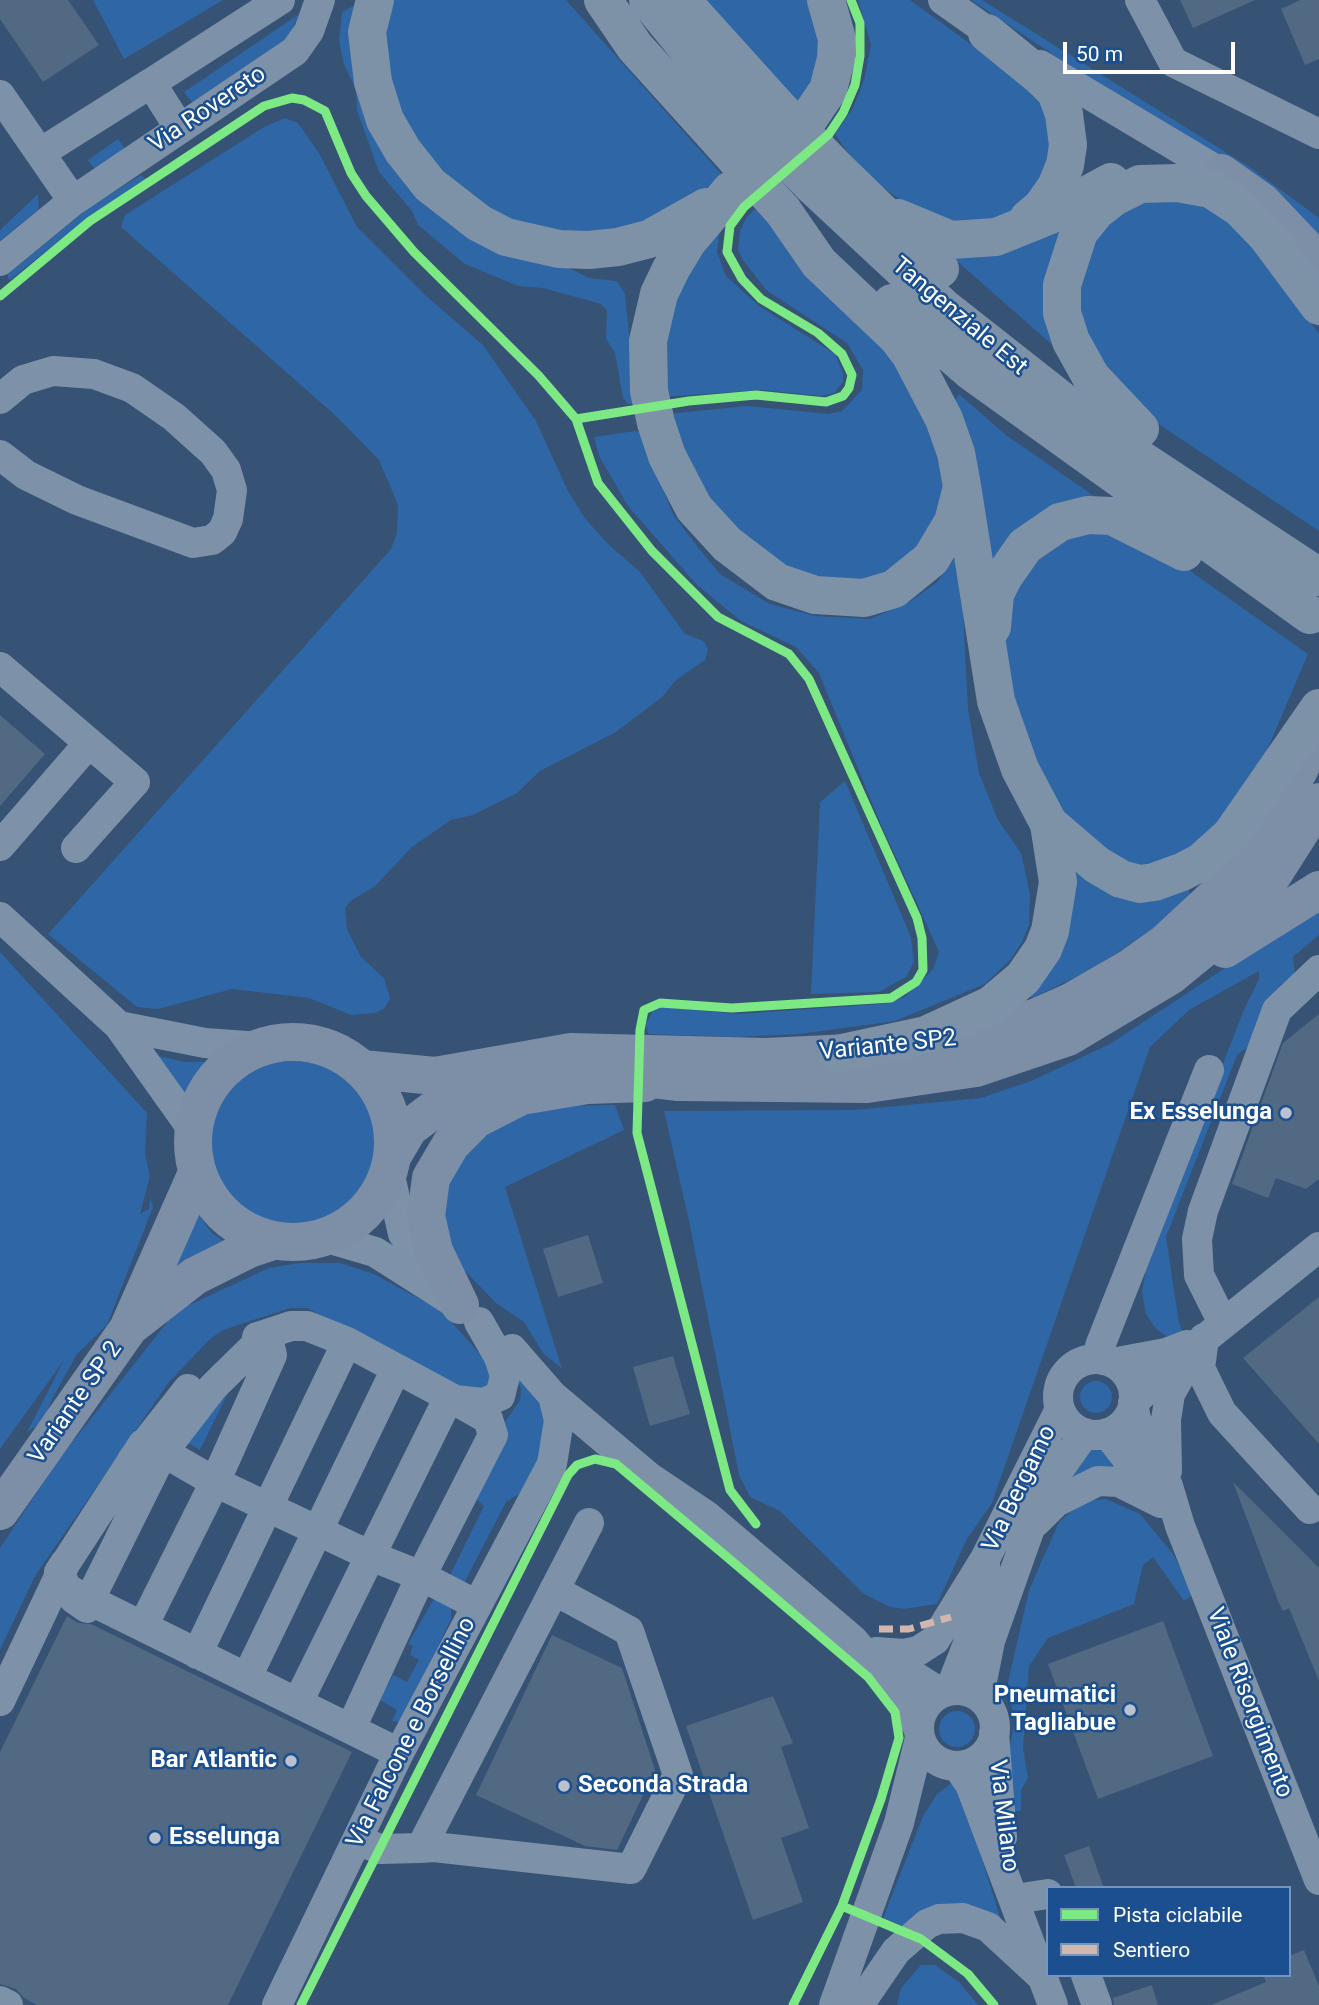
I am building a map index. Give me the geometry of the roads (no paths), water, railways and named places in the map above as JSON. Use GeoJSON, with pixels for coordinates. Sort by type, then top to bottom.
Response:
{"type":"FeatureCollection","features":[{"type":"Feature","properties":{"kind":"highway"},"geometry":{"type":"LineString","coordinates":[[375,0],[367,32],[373,82],[386,120],[403,151],[430,185],[479,223],[506,237],[559,249],[618,247],[649,239],[681,223],[731,190],[688,241],[659,294],[648,341],[647,370],[656,423],[679,481],[711,527],[748,562],[777,582],[815,595],[846,599],[879,596],[907,581],[931,559],[953,522],[962,486]]}},
{"type":"Feature","properties":{"kind":"highway"},"geometry":{"type":"LineString","coordinates":[[582,0],[635,47],[774,132]]}},
{"type":"Feature","properties":{"kind":"highway"},"geometry":{"type":"LineString","coordinates":[[603,0],[635,47]]}},
{"type":"Feature","properties":{"kind":"highway","name":"Tangenziale Est"},"geometry":{"type":"LineString","coordinates":[[648,0],[714,81],[821,174],[944,309],[1102,433],[1319,578]]}},
{"type":"Feature","properties":{"kind":"highway"},"geometry":{"type":"LineString","coordinates":[[774,132],[828,90],[836,59],[837,38],[825,0]]}},
{"type":"Feature","properties":{"kind":"highway"},"geometry":{"type":"LineString","coordinates":[[686,4],[774,132],[783,211],[820,263],[897,337],[910,354],[944,419],[956,453],[992,681],[1011,747],[1049,824],[1058,882],[1056,905],[1043,949],[1023,978],[991,1005],[926,1035],[837,1054]]}},
{"type":"Feature","properties":{"kind":"highway"},"geometry":{"type":"LineString","coordinates":[[987,33],[1056,92],[1064,114],[1068,145],[1065,165],[1056,187],[1042,207],[1027,220],[996,237]]}},
{"type":"Feature","properties":{"kind":"highway"},"geometry":{"type":"LineString","coordinates":[[821,174],[878,209],[951,240],[996,237],[1048,216],[1141,167],[1182,163],[1221,173]]}},
{"type":"Feature","properties":{"kind":"highway"},"geometry":{"type":"LineString","coordinates":[[1140,429],[1091,377],[1071,341],[1062,313],[1062,285],[1079,232],[1096,211],[1114,197],[1140,184],[1177,183],[1212,189],[1240,208],[1266,235],[1319,306]]}},
{"type":"Feature","properties":{"kind":"highway"},"geometry":{"type":"LineString","coordinates":[[878,209],[917,249],[984,307],[1140,429],[1319,548]]}},
{"type":"Feature","properties":{"kind":"highway","name":"Tangenziale Est"},"geometry":{"type":"LineString","coordinates":[[783,211],[972,372],[1310,615],[1248,590],[1127,521],[1112,516],[1079,516],[1060,522],[1032,540],[999,584],[992,623],[992,681]]}},
{"type":"Feature","properties":{"kind":"highway"},"geometry":{"type":"LineString","coordinates":[[1049,824],[1097,865],[1121,879],[1140,884],[1182,872],[1201,862],[1231,835],[1319,708]]}},
{"type":"Feature","properties":{"kind":"main road"},"geometry":{"type":"LineString","coordinates":[[1221,173],[1262,202],[1319,262]]}},
{"type":"Feature","properties":{"kind":"main road","name":"Variante SP2"},"geometry":{"type":"LineString","coordinates":[[362,1069],[435,1076],[571,1052],[766,1057],[837,1054],[930,1046],[1007,1027],[1071,1002],[1130,968],[1192,920],[1243,864],[1280,805],[1319,724]]}},
{"type":"Feature","properties":{"kind":"main road","name":"Variante SP2"},"geometry":{"type":"LineString","coordinates":[[390,1164],[409,1128],[433,1111],[475,1090],[503,1082],[598,1072],[679,1082],[818,1085],[919,1078],[976,1068],[1068,1037],[1170,976],[1226,930],[1272,876],[1319,802]]}},
{"type":"Feature","properties":{"kind":"main road"},"geometry":{"type":"LineString","coordinates":[[1107,1015],[1224,950],[1319,890]]}},
{"type":"Feature","properties":{"kind":"main road"},"geometry":{"type":"LineString","coordinates":[[297,1041],[315,1044],[348,1058],[362,1069],[374,1084],[389,1113],[393,1134],[390,1164],[368,1208],[353,1222],[324,1237],[309,1241],[273,1241],[251,1233],[223,1215],[212,1202],[197,1173],[193,1130],[198,1108],[216,1077],[244,1054],[261,1047],[297,1041]]}},
{"type":"Feature","properties":{"kind":"main road"},"geometry":{"type":"LineString","coordinates":[[470,1313],[439,1265],[426,1216],[428,1192],[436,1166],[458,1135],[489,1111],[521,1096],[587,1085],[679,1082]]}},
{"type":"Feature","properties":{"kind":"main road","name":"Variante SP 2"},"geometry":{"type":"LineString","coordinates":[[0,1511],[128,1329],[197,1173]]}},
{"type":"Feature","properties":{"kind":"main road","name":"Variante SP 2"},"geometry":{"type":"LineString","coordinates":[[128,1329],[195,1276],[249,1249],[273,1241]]}},
{"type":"Feature","properties":{"kind":"street"},"geometry":{"type":"LineString","coordinates":[[40,153],[280,0]]}},
{"type":"Feature","properties":{"kind":"street","name":"Via Rovereto"},"geometry":{"type":"LineString","coordinates":[[0,261],[74,201],[295,51],[309,31],[320,0]]}},
{"type":"Feature","properties":{"kind":"street"},"geometry":{"type":"LineString","coordinates":[[943,0],[987,33],[1221,173]]}},
{"type":"Feature","properties":{"kind":"street"},"geometry":{"type":"LineString","coordinates":[[1140,0],[1173,62],[1317,126]]}},
{"type":"Feature","properties":{"kind":"street"},"geometry":{"type":"LineString","coordinates":[[151,83],[180,129]]}},
{"type":"Feature","properties":{"kind":"street"},"geometry":{"type":"LineString","coordinates":[[0,95],[74,201]]}},
{"type":"Feature","properties":{"kind":"street"},"geometry":{"type":"LineString","coordinates":[[0,399],[23,380],[52,371],[94,374],[132,388],[174,417],[213,452],[226,470],[232,490],[228,519],[222,532],[212,540],[193,543],[77,500],[26,475],[0,454]]}},
{"type":"Feature","properties":{"kind":"street"},"geometry":{"type":"LineString","coordinates":[[0,667],[135,782],[76,848]]}},
{"type":"Feature","properties":{"kind":"street"},"geometry":{"type":"LineString","coordinates":[[0,846],[89,743]]}},
{"type":"Feature","properties":{"kind":"street"},"geometry":{"type":"LineString","coordinates":[[0,917],[118,1026],[193,1130]]}},
{"type":"Feature","properties":{"kind":"street"},"geometry":{"type":"LineString","coordinates":[[1310,1509],[1222,1413],[1200,1368],[1213,1331],[1199,1275],[1197,1239],[1203,1211],[1277,1010],[1319,970]]}},
{"type":"Feature","properties":{"kind":"street"},"geometry":{"type":"LineString","coordinates":[[118,1026],[205,1043],[261,1047]]}},
{"type":"Feature","properties":{"kind":"street"},"geometry":{"type":"LineString","coordinates":[[1133,1403],[1131,1384],[1107,1361],[1100,1346],[1209,1070]]}},
{"type":"Feature","properties":{"kind":"street"},"geometry":{"type":"LineString","coordinates":[[390,1164],[403,1234],[412,1249],[470,1313],[512,1349],[565,1385],[660,1466],[707,1516]]}},
{"type":"Feature","properties":{"kind":"street"},"geometry":{"type":"LineString","coordinates":[[324,1237],[375,1252],[470,1313],[504,1368],[503,1391],[489,1402],[452,1399]]}},
{"type":"Feature","properties":{"kind":"street"},"geometry":{"type":"LineString","coordinates":[[1213,1331],[1166,1353],[1080,1363],[1064,1377],[1058,1398],[1060,1409],[1069,1424],[1096,1433],[1124,1422],[1133,1403],[1213,1331],[1319,1247]]}},
{"type":"Feature","properties":{"kind":"street"},"geometry":{"type":"LineString","coordinates":[[89,1603],[74,1599],[59,1572],[148,1436],[213,1362],[239,1341],[291,1326],[307,1326],[348,1342],[488,1419],[493,1435],[421,1576],[351,1728]]}},
{"type":"Feature","properties":{"kind":"street"},"geometry":{"type":"LineString","coordinates":[[1164,1494],[1170,1394],[1213,1331]]}},
{"type":"Feature","properties":{"kind":"street"},"geometry":{"type":"LineString","coordinates":[[89,1603],[163,1452],[213,1388],[267,1334]]}},
{"type":"Feature","properties":{"kind":"street"},"geometry":{"type":"LineString","coordinates":[[143,1626],[215,1482],[272,1355],[267,1334]]}},
{"type":"Feature","properties":{"kind":"street"},"geometry":{"type":"LineString","coordinates":[[197,1654],[348,1342]]}},
{"type":"Feature","properties":{"kind":"street"},"geometry":{"type":"LineString","coordinates":[[512,1349],[553,1396],[649,1477],[707,1516],[865,1646],[945,1692],[966,1691],[978,1696],[992,1713],[995,1733],[984,1754],[974,1762],[954,1765],[930,1755],[901,1696],[865,1646]]}},
{"type":"Feature","properties":{"kind":"street"},"geometry":{"type":"LineString","coordinates":[[247,1677],[396,1369]]}},
{"type":"Feature","properties":{"kind":"street","name":"Via Falcone e Borsellino"},"geometry":{"type":"LineString","coordinates":[[277,2005],[399,1753],[552,1464],[559,1420],[553,1396]]}},
{"type":"Feature","properties":{"kind":"street"},"geometry":{"type":"LineString","coordinates":[[298,1702],[452,1399]]}},
{"type":"Feature","properties":{"kind":"street","name":"Viale Risorgimento"},"geometry":{"type":"LineString","coordinates":[[1133,1403],[1136,1419],[1164,1494],[1180,1526],[1319,1880]]}},
{"type":"Feature","properties":{"kind":"street","name":"Via Bergamo"},"geometry":{"type":"LineString","coordinates":[[945,1692],[986,1597],[985,1559],[1060,1409]]}},
{"type":"Feature","properties":{"kind":"street","name":"Viale Risorgimento"},"geometry":{"type":"LineString","coordinates":[[1096,1433],[1164,1494]]}},
{"type":"Feature","properties":{"kind":"street","name":"Via Bergamo"},"geometry":{"type":"LineString","coordinates":[[978,1696],[990,1641],[1048,1485],[1096,1433]]}},
{"type":"Feature","properties":{"kind":"street"},"geometry":{"type":"LineString","coordinates":[[0,1701],[54,1585],[143,1444],[163,1452],[215,1482],[371,1556],[421,1576],[477,1605]]}},
{"type":"Feature","properties":{"kind":"street"},"geometry":{"type":"LineString","coordinates":[[552,1464],[580,1448],[611,1445]]}},
{"type":"Feature","properties":{"kind":"street","name":"Viale Risorgimento"},"geometry":{"type":"LineString","coordinates":[[1029,1531],[1056,1502],[1098,1481],[1119,1482],[1164,1494]]}},
{"type":"Feature","properties":{"kind":"street"},"geometry":{"type":"LineString","coordinates":[[420,1848],[589,1523]]}},
{"type":"Feature","properties":{"kind":"street"},"geometry":{"type":"LineString","coordinates":[[865,1646],[904,1654],[918,1651],[935,1640],[985,1559]]}},
{"type":"Feature","properties":{"kind":"street"},"geometry":{"type":"LineString","coordinates":[[54,1585],[143,1626],[399,1753]]}},
{"type":"Feature","properties":{"kind":"street"},"geometry":{"type":"LineString","coordinates":[[357,1840],[380,1849],[420,1848],[631,1870],[678,1775],[629,1631],[554,1590]]}},
{"type":"Feature","properties":{"kind":"street"},"geometry":{"type":"LineString","coordinates":[[834,2005],[900,1823],[923,1709],[945,1692]]}},
{"type":"Feature","properties":{"kind":"street","name":"Via Milano"},"geometry":{"type":"LineString","coordinates":[[995,1733],[1002,1835],[1015,1899]]}},
{"type":"Feature","properties":{"kind":"street"},"geometry":{"type":"LineString","coordinates":[[900,1823],[954,1765]]}},
{"type":"Feature","properties":{"kind":"street","name":"Via Milano"},"geometry":{"type":"LineString","coordinates":[[954,1765],[970,1784],[1049,1992]]}},
{"type":"Feature","properties":{"kind":"street"},"geometry":{"type":"LineString","coordinates":[[1015,1899],[1046,1894]]}},
{"type":"Feature","properties":{"kind":"street"},"geometry":{"type":"LineString","coordinates":[[859,2005],[885,1964],[912,1935],[927,1924],[950,1917],[976,1921],[988,1927],[1049,1992]]}},
{"type":"Feature","properties":{"kind":"street"},"geometry":{"type":"LineString","coordinates":[[1087,1977],[1097,2005]]}},
{"type":"Feature","properties":{"kind":"street"},"geometry":{"type":"LineString","coordinates":[[0,2001],[8,2005]]}},
{"type":"Feature","properties":{"kind":"place","name":"Ex Esselunga"},"geometry":{"type":"Point","coordinates":[1286,1113]}},
{"type":"Feature","properties":{"kind":"place","name":"Pneumatici Tagliabue"},"geometry":{"type":"Point","coordinates":[1130,1710]}},
{"type":"Feature","properties":{"kind":"place","name":"Bar Atlantic"},"geometry":{"type":"Point","coordinates":[291,1761]}},
{"type":"Feature","properties":{"kind":"place","name":"Seconda Strada"},"geometry":{"type":"Point","coordinates":[564,1786]}},
{"type":"Feature","properties":{"kind":"place","name":"Esselunga"},"geometry":{"type":"Point","coordinates":[155,1838]}}]}
